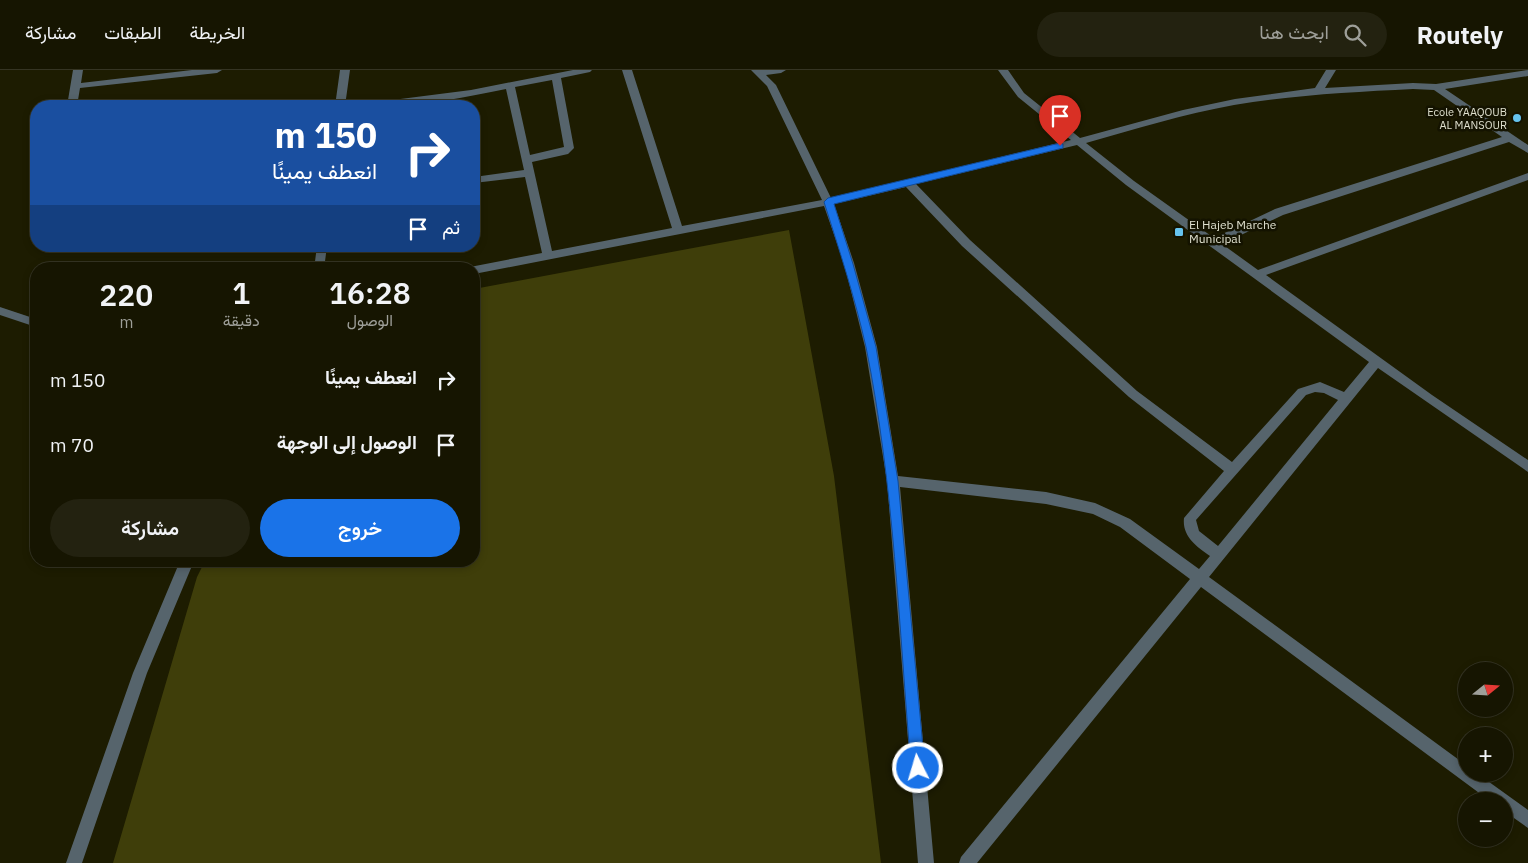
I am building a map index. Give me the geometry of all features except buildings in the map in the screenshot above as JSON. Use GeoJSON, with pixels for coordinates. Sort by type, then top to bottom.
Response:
{"type":"FeatureCollection","features":[{"type":"Feature","properties":{"kind":"street"},"geometry":{"type":"LineString","coordinates":[[73,100],[78,70]]}},
{"type":"Feature","properties":{"kind":"street"},"geometry":{"type":"LineString","coordinates":[[76,86],[170,73],[217,70]]}},
{"type":"Feature","properties":{"kind":"street"},"geometry":{"type":"LineString","coordinates":[[341,100],[345,70]]}},
{"type":"Feature","properties":{"kind":"street"},"geometry":{"type":"LineString","coordinates":[[426,100],[510,86],[587,70]]}},
{"type":"Feature","properties":{"kind":"street"},"geometry":{"type":"LineString","coordinates":[[627,70],[678,231]]}},
{"type":"Feature","properties":{"kind":"street"},"geometry":{"type":"LineString","coordinates":[[758,71],[781,70]]}},
{"type":"Feature","properties":{"kind":"street"},"geometry":{"type":"LineString","coordinates":[[1002,70],[1021,95],[1077,142],[1377,361],[1528,467]]}},
{"type":"Feature","properties":{"kind":"street"},"geometry":{"type":"LineString","coordinates":[[1318,91],[1331,70]]}},
{"type":"Feature","properties":{"kind":"street"},"geometry":{"type":"LineString","coordinates":[[758,71],[772,86],[828,202],[848,264],[871,347],[893,481],[926,863]]}},
{"type":"Feature","properties":{"kind":"street"},"geometry":{"type":"LineString","coordinates":[[480,269],[828,202],[1077,142],[1183,113],[1226,104],[1318,91],[1413,86],[1436,88],[1528,73]]}},
{"type":"Feature","properties":{"kind":"street"},"geometry":{"type":"LineString","coordinates":[[528,159],[564,152],[569,148],[556,76]]}},
{"type":"Feature","properties":{"kind":"street"},"geometry":{"type":"LineString","coordinates":[[510,86],[528,159],[548,256]]}},
{"type":"Feature","properties":{"kind":"street"},"geometry":{"type":"LineString","coordinates":[[1436,88],[1528,150]]}},
{"type":"Feature","properties":{"kind":"street"},"geometry":{"type":"LineString","coordinates":[[1214,243],[1279,212],[1510,138]]}},
{"type":"Feature","properties":{"kind":"street"},"geometry":{"type":"LineString","coordinates":[[480,179],[531,173]]}},
{"type":"Feature","properties":{"kind":"street"},"geometry":{"type":"LineString","coordinates":[[1257,274],[1528,176]]}},
{"type":"Feature","properties":{"kind":"street"},"geometry":{"type":"LineString","coordinates":[[908,182],[966,243],[1133,394],[1232,470]]}},
{"type":"Feature","properties":{"kind":"street"},"geometry":{"type":"LineString","coordinates":[[0,311],[30,321]]}},
{"type":"Feature","properties":{"kind":"street"},"geometry":{"type":"LineString","coordinates":[[967,863],[1377,361]]}},
{"type":"Feature","properties":{"kind":"street"},"geometry":{"type":"LineString","coordinates":[[1219,555],[1196,538],[1189,523],[1190,518],[1302,392],[1318,386],[1326,388],[1346,399]]}},
{"type":"Feature","properties":{"kind":"street"},"geometry":{"type":"LineString","coordinates":[[893,481],[1046,498],[1095,509],[1125,523],[1489,792]]}},
{"type":"Feature","properties":{"kind":"street"},"geometry":{"type":"LineString","coordinates":[[74,863],[115,739],[163,612],[184,567]]}},
{"type":"Feature","properties":{"kind":"street"},"geometry":{"type":"LineString","coordinates":[[1513,809],[1528,820]]}},
{"type":"Feature","properties":{"kind":"shaded area"},"geometry":{"type":"Polygon","coordinates":[[[789,230],[834,476],[881,863],[113,863],[197,577],[202,567],[480,567],[480,288],[789,230]]]}},
{"type":"Feature","properties":{"kind":"place","name":"Ecole YAAQOUB AL MANSOUR"},"geometry":{"type":"Point","coordinates":[1517,118]}},
{"type":"Feature","properties":{"kind":"place","name":"El Hajeb Marche Municipal"},"geometry":{"type":"Point","coordinates":[1179,232]}},
{"type":"Feature","properties":{"kind":"route"},"geometry":{"type":"LineString","coordinates":[[918,768],[893,481],[871,347],[848,264],[828,202],[1060,146]]}}]}
